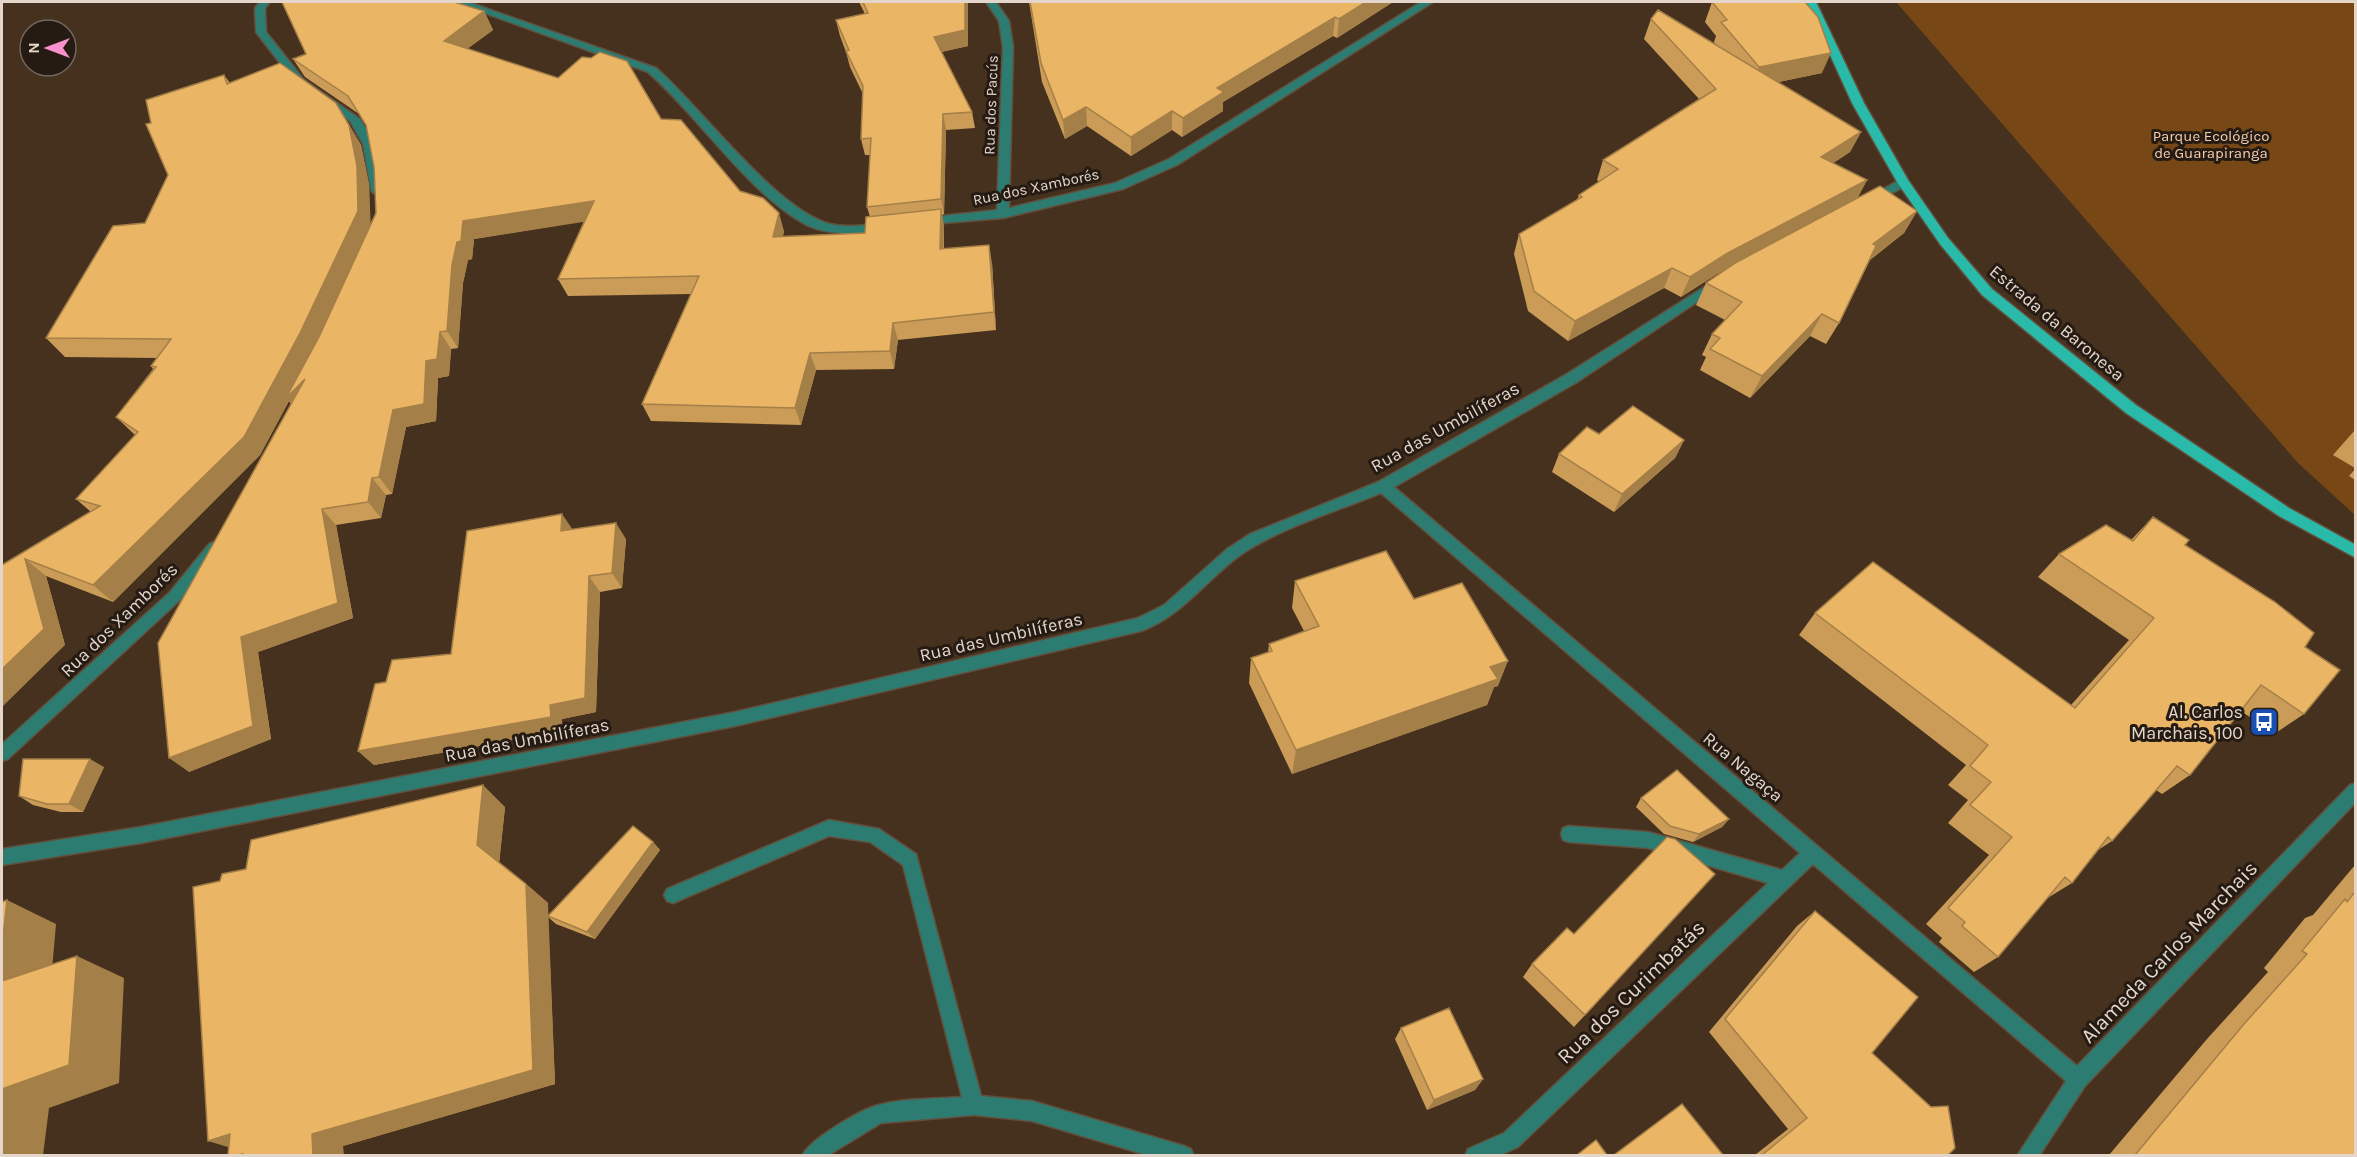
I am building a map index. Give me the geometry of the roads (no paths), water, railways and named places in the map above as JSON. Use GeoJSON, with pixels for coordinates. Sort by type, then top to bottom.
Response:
{"type":"FeatureCollection","features":[{"type":"Feature","properties":{"kind":"main road","name":"Estrada da Baronesa"},"geometry":{"type":"LineString","coordinates":[[1811,2],[1858,103],[1903,182],[1944,241],[1987,292],[2131,409],[2284,512],[2355,552]]}},
{"type":"Feature","properties":{"kind":"street"},"geometry":{"type":"LineString","coordinates":[[265,2],[260,8],[261,32],[300,82],[354,119],[369,144],[377,185],[378,208]]}},
{"type":"Feature","properties":{"kind":"street"},"geometry":{"type":"LineString","coordinates":[[459,2],[652,70],[673,86],[780,202],[803,219],[828,228],[859,230],[892,226]]}},
{"type":"Feature","properties":{"kind":"street","name":"Rua dos Pacús"},"geometry":{"type":"LineString","coordinates":[[991,2],[1004,21],[1008,47],[1003,214]]}},
{"type":"Feature","properties":{"kind":"street","name":"Rua dos Xamborés"},"geometry":{"type":"LineString","coordinates":[[915,224],[1003,214],[1119,186],[1173,162],[1428,2]]}},
{"type":"Feature","properties":{"kind":"street"},"geometry":{"type":"LineString","coordinates":[[1853,209],[1903,182]]}},
{"type":"Feature","properties":{"kind":"street","name":"Rua das Umbilíferas"},"geometry":{"type":"LineString","coordinates":[[2,857],[141,835],[735,719],[1141,624],[1169,610],[1232,553],[1256,538],[1383,486],[1572,378],[1732,274]]}},
{"type":"Feature","properties":{"kind":"street","name":"Rua Nagaça"},"geometry":{"type":"LineString","coordinates":[[1383,486],[2078,1078]]}},
{"type":"Feature","properties":{"kind":"street","name":"Rua dos Xamborés"},"geometry":{"type":"LineString","coordinates":[[2,754],[175,596],[224,533]]}},
{"type":"Feature","properties":{"kind":"street","name":"Alameda Carlos Marchais"},"geometry":{"type":"LineString","coordinates":[[2028,1155],[2078,1078],[2355,790]]}},
{"type":"Feature","properties":{"kind":"street"},"geometry":{"type":"LineString","coordinates":[[673,895],[829,828],[873,835],[910,860],[974,1105]]}},
{"type":"Feature","properties":{"kind":"street"},"geometry":{"type":"LineString","coordinates":[[1569,834],[1648,840],[1784,879]]}},
{"type":"Feature","properties":{"kind":"street","name":"Rua dos Curimbatás"},"geometry":{"type":"LineString","coordinates":[[1475,1155],[1511,1140],[1813,852]]}},
{"type":"Feature","properties":{"kind":"street"},"geometry":{"type":"LineString","coordinates":[[812,1155],[826,1143],[879,1114],[974,1105],[1032,1111],[1184,1155]]}},
{"type":"Feature","properties":{"kind":"place","name":"Al. Carlos Marchais, 100"},"geometry":{"type":"Point","coordinates":[2264,722]}},
{"type":"Feature","properties":{"kind":"park label","name":"Parque Ecológico de Guarapiranga"},"geometry":{"type":"Point","coordinates":[2211,144]}}]}
